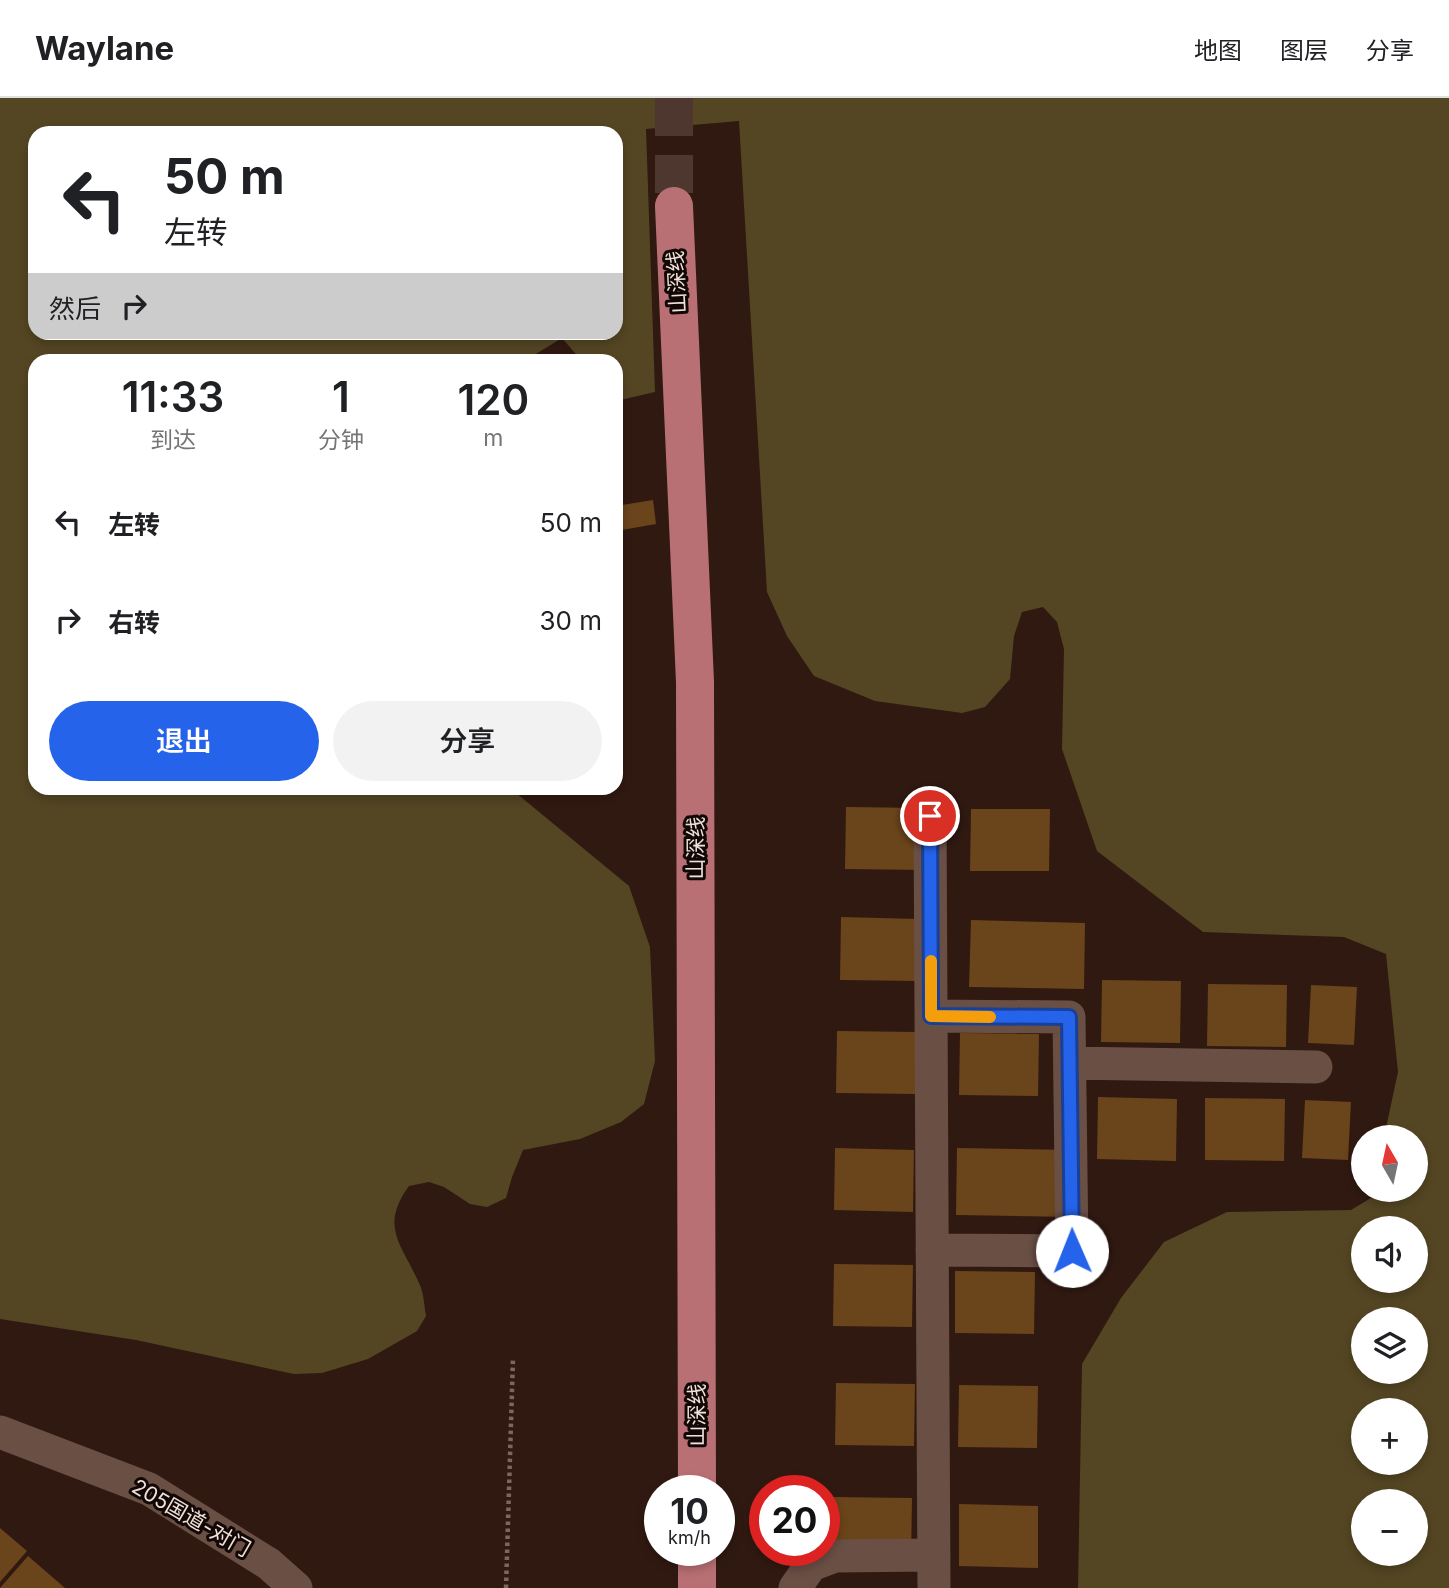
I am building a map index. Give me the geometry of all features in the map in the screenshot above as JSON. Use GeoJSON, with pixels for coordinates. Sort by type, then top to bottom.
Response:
{"type":"FeatureCollection","features":[{"type":"Feature","properties":{"kind":"highway","name":"山深线"},"geometry":{"type":"LineString","coordinates":[[674,206],[695,681],[697,1475]]}},
{"type":"Feature","properties":{"kind":"highway"},"geometry":{"type":"LineString","coordinates":[[697,1566],[697,1588]]}},
{"type":"Feature","properties":{"kind":"street"},"geometry":{"type":"LineString","coordinates":[[930,816],[933,1588]]}},
{"type":"Feature","properties":{"kind":"street"},"geometry":{"type":"LineString","coordinates":[[931,1016],[1069,1017],[1072,1251],[932,1250]]}},
{"type":"Feature","properties":{"kind":"street"},"geometry":{"type":"LineString","coordinates":[[1070,1063],[1316,1067]]}},
{"type":"Feature","properties":{"kind":"street","name":"205国道-对门"},"geometry":{"type":"LineString","coordinates":[[0,1432],[149,1489],[269,1564],[296,1588]]}},
{"type":"Feature","properties":{"kind":"street"},"geometry":{"type":"LineString","coordinates":[[795,1588],[811,1565],[835,1556],[934,1555]]}},
{"type":"Feature","properties":{"kind":"path"},"geometry":{"type":"LineString","coordinates":[[506,1588],[513,1358]]}},
{"type":"Feature","properties":{"kind":"shaded area"},"geometry":{"type":"Polygon","coordinates":[[[0,98],[1449,98],[1449,1588],[1078,1588],[1082,1364],[1121,1298],[1164,1242],[1227,1212],[1351,1210],[1364,1202],[1428,1202],[1428,1125],[1387,1125],[1398,1072],[1386,954],[1344,937],[1203,932],[1097,851],[1062,749],[1064,649],[1057,622],[1043,607],[1022,612],[1014,636],[1010,679],[985,707],[962,713],[875,701],[814,676],[787,636],[767,592],[739,121],[646,129],[655,392],[623,399],[623,354],[576,354],[564,340],[623,340],[623,126],[28,126],[28,340],[559,340],[536,354],[28,354],[28,795],[518,795],[629,886],[650,947],[655,1061],[644,1104],[621,1122],[580,1139],[523,1150],[506,1198],[487,1207],[470,1204],[444,1187],[429,1182],[409,1186],[400,1200],[394,1225],[400,1246],[423,1295],[426,1316],[417,1331],[368,1359],[322,1373],[294,1374],[136,1340],[0,1319],[0,98]]]}},
{"type":"Feature","properties":{"kind":"building"},"geometry":{"type":"Polygon","coordinates":[[[653,500],[656,524],[623,530],[623,505],[653,500]]]}},
{"type":"Feature","properties":{"kind":"building"},"geometry":{"type":"Polygon","coordinates":[[[846,807],[925,808],[924,870],[845,869],[846,807]]]}},
{"type":"Feature","properties":{"kind":"building"},"geometry":{"type":"Polygon","coordinates":[[[971,809],[1050,809],[1049,871],[970,871],[971,809]]]}},
{"type":"Feature","properties":{"kind":"building"},"geometry":{"type":"Polygon","coordinates":[[[841,917],[920,919],[919,981],[840,980],[841,917]]]}},
{"type":"Feature","properties":{"kind":"building"},"geometry":{"type":"Polygon","coordinates":[[[971,920],[1085,923],[1084,989],[969,987],[971,920]]]}},
{"type":"Feature","properties":{"kind":"building"},"geometry":{"type":"Polygon","coordinates":[[[1102,980],[1181,981],[1180,1043],[1101,1042],[1102,980]]]}},
{"type":"Feature","properties":{"kind":"building"},"geometry":{"type":"Polygon","coordinates":[[[1208,984],[1287,985],[1286,1047],[1207,1046],[1208,984]]]}},
{"type":"Feature","properties":{"kind":"building"},"geometry":{"type":"Polygon","coordinates":[[[1311,985],[1357,987],[1354,1045],[1308,1043],[1311,985]]]}},
{"type":"Feature","properties":{"kind":"building"},"geometry":{"type":"Polygon","coordinates":[[[837,1031],[917,1032],[915,1094],[836,1093],[837,1031]]]}},
{"type":"Feature","properties":{"kind":"building"},"geometry":{"type":"Polygon","coordinates":[[[960,1033],[1039,1034],[1038,1096],[959,1095],[960,1033]]]}},
{"type":"Feature","properties":{"kind":"building"},"geometry":{"type":"Polygon","coordinates":[[[1098,1097],[1177,1099],[1176,1161],[1097,1159],[1098,1097]]]}},
{"type":"Feature","properties":{"kind":"building"},"geometry":{"type":"Polygon","coordinates":[[[1205,1098],[1285,1099],[1284,1161],[1205,1160],[1205,1098]]]}},
{"type":"Feature","properties":{"kind":"building"},"geometry":{"type":"Polygon","coordinates":[[[1305,1100],[1351,1102],[1348,1160],[1302,1158],[1305,1100]]]}},
{"type":"Feature","properties":{"kind":"building"},"geometry":{"type":"Polygon","coordinates":[[[835,1148],[914,1150],[913,1212],[834,1210],[835,1148]]]}},
{"type":"Feature","properties":{"kind":"building"},"geometry":{"type":"Polygon","coordinates":[[[957,1148],[1072,1150],[1070,1217],[956,1215],[957,1148]]]}},
{"type":"Feature","properties":{"kind":"building"},"geometry":{"type":"Polygon","coordinates":[[[834,1264],[913,1265],[912,1327],[833,1326],[834,1264]]]}},
{"type":"Feature","properties":{"kind":"building"},"geometry":{"type":"Polygon","coordinates":[[[955,1271],[1035,1272],[1034,1334],[955,1333],[955,1271]]]}},
{"type":"Feature","properties":{"kind":"building"},"geometry":{"type":"Polygon","coordinates":[[[836,1383],[915,1384],[914,1446],[835,1445],[836,1383]]]}},
{"type":"Feature","properties":{"kind":"building"},"geometry":{"type":"Polygon","coordinates":[[[959,1385],[1038,1386],[1037,1448],[958,1447],[959,1385]]]}},
{"type":"Feature","properties":{"kind":"building"},"geometry":{"type":"Polygon","coordinates":[[[840,1497],[912,1498],[911,1560],[840,1559],[840,1497]]]}},
{"type":"Feature","properties":{"kind":"building"},"geometry":{"type":"Polygon","coordinates":[[[959,1504],[1038,1506],[1038,1568],[959,1566],[959,1504]]]}},
{"type":"Feature","properties":{"kind":"building"},"geometry":{"type":"Polygon","coordinates":[[[0,1528],[27,1551],[0,1582],[0,1528]]]}},
{"type":"Feature","properties":{"kind":"building"},"geometry":{"type":"Polygon","coordinates":[[[28,1556],[65,1588],[0,1588],[28,1556]]]}},
{"type":"Feature","properties":{"kind":"tunnel"},"geometry":{"type":"LineString","coordinates":[[674,98],[674,206]]}},
{"type":"Feature","properties":{"kind":"slow traffic"},"geometry":{"type":"LineString","coordinates":[[931,961],[931,1016],[990,1017]]}},
{"type":"Feature","properties":{"kind":"route"},"geometry":{"type":"LineString","coordinates":[[930,816],[931,1016],[1069,1017],[1072,1251]]}}]}
